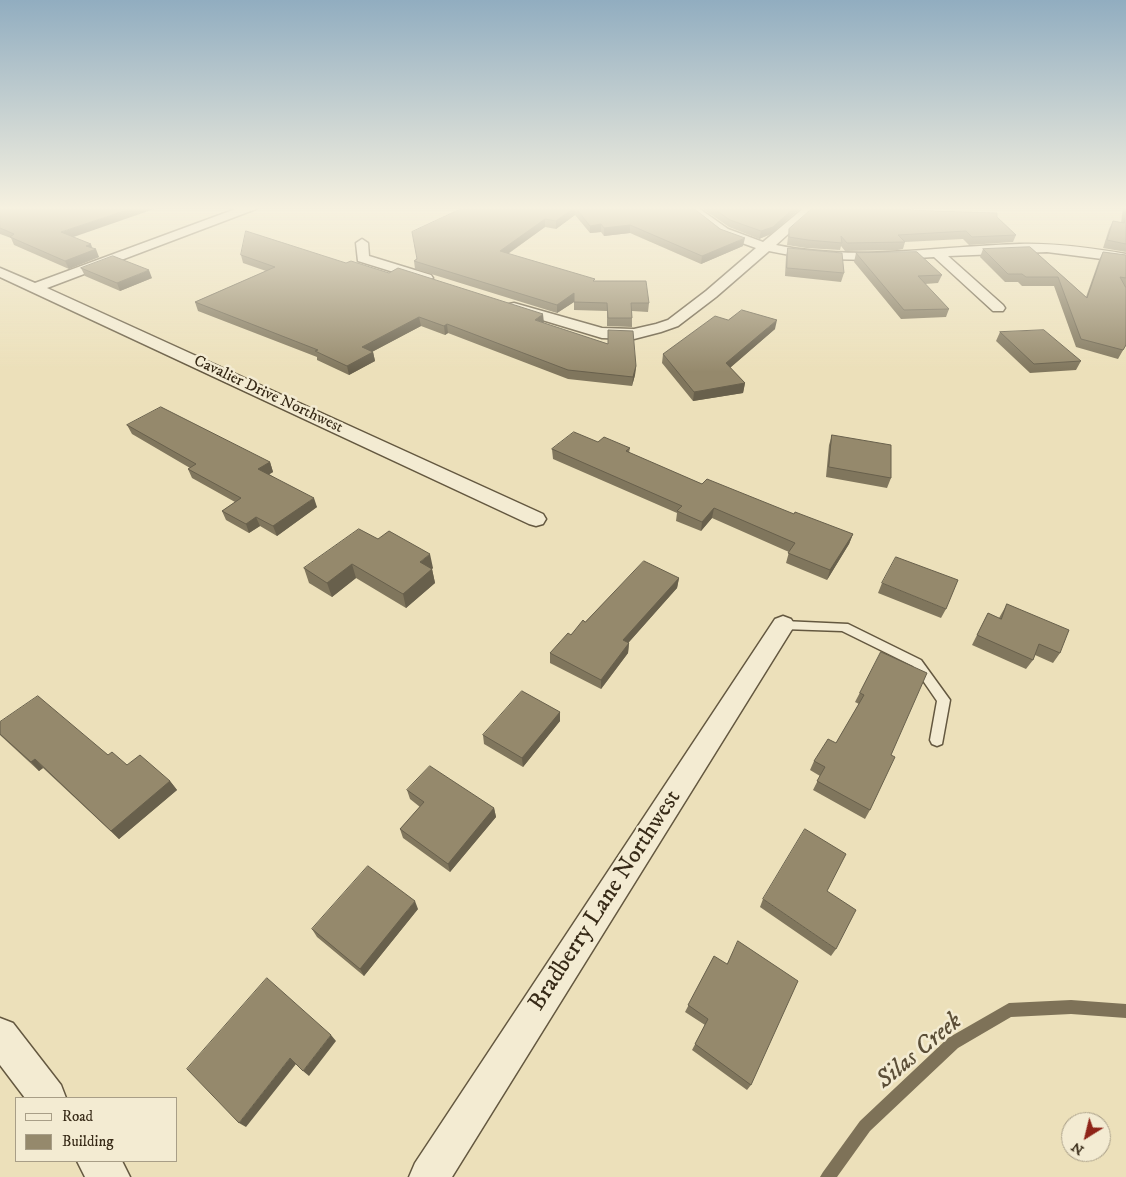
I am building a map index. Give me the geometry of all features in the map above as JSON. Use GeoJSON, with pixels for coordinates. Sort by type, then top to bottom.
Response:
{"type":"FeatureCollection","features":[{"type":"Feature","properties":{"kind":"street"},"geometry":{"type":"LineString","coordinates":[[34,288],[104,262]]}},
{"type":"Feature","properties":{"kind":"street"},"geometry":{"type":"LineString","coordinates":[[375,262],[437,282]]}},
{"type":"Feature","properties":{"kind":"street"},"geometry":{"type":"LineString","coordinates":[[501,303],[584,329],[623,334],[646,332],[673,323],[748,262]]}},
{"type":"Feature","properties":{"kind":"street"},"geometry":{"type":"LineString","coordinates":[[947,262],[998,308]]}},
{"type":"Feature","properties":{"kind":"street","name":"Cavalier Drive Northwest"},"geometry":{"type":"LineString","coordinates":[[0,272],[536,519]]}},
{"type":"Feature","properties":{"kind":"street","name":"Bradberry Lane Northwest"},"geometry":{"type":"LineString","coordinates":[[428,1177],[783,625]]}},
{"type":"Feature","properties":{"kind":"street"},"geometry":{"type":"LineString","coordinates":[[0,1036],[47,1097]]}},
{"type":"Feature","properties":{"kind":"street"},"geometry":{"type":"LineString","coordinates":[[98,1162],[110,1177]]}},
{"type":"Feature","properties":{"kind":"lane"},"geometry":{"type":"LineString","coordinates":[[783,625],[844,627],[918,663],[944,700],[937,740]]}},
{"type":"Feature","properties":{"kind":"building"},"geometry":{"type":"Polygon","coordinates":[[[97,262],[128,262],[149,270],[117,283],[81,268],[97,262]]]}},
{"type":"Feature","properties":{"kind":"building"},"geometry":{"type":"Polygon","coordinates":[[[261,262],[354,262],[389,273],[398,268],[543,314],[535,320],[608,344],[608,330],[633,331],[636,366],[633,377],[568,370],[447,324],[444,326],[419,317],[362,347],[373,352],[347,366],[315,351],[318,350],[195,302],[275,267],[261,262]]]}},
{"type":"Feature","properties":{"kind":"building"},"geometry":{"type":"Polygon","coordinates":[[[417,262],[537,262],[595,279],[593,281],[646,281],[649,303],[631,303],[632,318],[608,318],[607,303],[574,302],[574,293],[557,305],[417,262]]]}},
{"type":"Feature","properties":{"kind":"building"},"geometry":{"type":"Polygon","coordinates":[[[787,262],[843,262],[844,273],[787,268],[787,262]]]}},
{"type":"Feature","properties":{"kind":"building"},"geometry":{"type":"Polygon","coordinates":[[[864,262],[928,262],[942,275],[918,276],[949,309],[904,310],[864,262]]]}},
{"type":"Feature","properties":{"kind":"building"},"geometry":{"type":"Polygon","coordinates":[[[996,262],[1047,262],[1087,298],[1100,262],[1126,262],[1126,278],[1120,277],[1126,288],[1126,345],[1123,350],[1081,339],[1058,277],[1026,277],[1022,274],[1008,274],[996,262]]]}},
{"type":"Feature","properties":{"kind":"building"},"geometry":{"type":"Polygon","coordinates":[[[742,310],[777,320],[726,363],[745,383],[694,392],[663,354],[715,316],[728,320],[742,310]]]}},
{"type":"Feature","properties":{"kind":"building"},"geometry":{"type":"Polygon","coordinates":[[[1044,330],[1081,361],[1034,364],[1000,332],[1044,330]]]}},
{"type":"Feature","properties":{"kind":"building"},"geometry":{"type":"Polygon","coordinates":[[[161,407],[270,462],[258,469],[314,498],[273,526],[256,517],[246,524],[222,511],[241,498],[188,469],[196,464],[127,425],[161,407]]]}},
{"type":"Feature","properties":{"kind":"building"},"geometry":{"type":"Polygon","coordinates":[[[574,432],[598,442],[604,437],[630,448],[626,451],[702,484],[707,479],[794,514],[795,512],[853,534],[830,570],[788,553],[795,543],[714,508],[702,522],[677,511],[682,506],[552,449],[574,432]]]}},
{"type":"Feature","properties":{"kind":"building"},"geometry":{"type":"Polygon","coordinates":[[[832,435],[891,445],[891,478],[829,467],[832,435]]]}},
{"type":"Feature","properties":{"kind":"building"},"geometry":{"type":"Polygon","coordinates":[[[359,529],[378,539],[389,531],[430,554],[420,562],[432,569],[403,594],[352,564],[327,583],[304,568],[359,529]]]}},
{"type":"Feature","properties":{"kind":"building"},"geometry":{"type":"Polygon","coordinates":[[[896,557],[958,580],[946,609],[882,583],[896,557]]]}},
{"type":"Feature","properties":{"kind":"building"},"geometry":{"type":"Polygon","coordinates":[[[644,561],[679,578],[623,640],[629,643],[601,680],[550,653],[568,633],[571,635],[583,620],[585,622],[644,561]]]}},
{"type":"Feature","properties":{"kind":"building"},"geometry":{"type":"Polygon","coordinates":[[[1007,604],[1069,630],[1060,653],[1039,644],[1033,660],[977,635],[988,613],[1001,619],[1007,604]]]}},
{"type":"Feature","properties":{"kind":"building"},"geometry":{"type":"Polygon","coordinates":[[[881,652],[927,673],[891,755],[895,757],[870,810],[817,781],[825,767],[814,761],[828,739],[836,743],[864,695],[860,693],[881,652]]]}},
{"type":"Feature","properties":{"kind":"building"},"geometry":{"type":"Polygon","coordinates":[[[522,691],[560,712],[522,758],[483,735],[522,691]]]}},
{"type":"Feature","properties":{"kind":"building"},"geometry":{"type":"Polygon","coordinates":[[[38,696],[108,755],[112,752],[127,765],[140,755],[170,781],[111,831],[35,759],[31,762],[0,734],[0,722],[38,696]]]}},
{"type":"Feature","properties":{"kind":"building"},"geometry":{"type":"Polygon","coordinates":[[[430,766],[494,808],[448,864],[400,829],[424,802],[407,790],[430,766]]]}},
{"type":"Feature","properties":{"kind":"building"},"geometry":{"type":"Polygon","coordinates":[[[805,829],[846,854],[827,891],[856,910],[836,949],[763,899],[805,829]]]}},
{"type":"Feature","properties":{"kind":"building"},"geometry":{"type":"Polygon","coordinates":[[[368,866],[415,901],[360,969],[312,929],[368,866]]]}},
{"type":"Feature","properties":{"kind":"building"},"geometry":{"type":"Polygon","coordinates":[[[738,941],[798,981],[751,1085],[695,1044],[708,1019],[688,1005],[714,956],[727,964],[738,941]]]}},
{"type":"Feature","properties":{"kind":"building"},"geometry":{"type":"Polygon","coordinates":[[[267,978],[331,1035],[303,1071],[290,1058],[239,1123],[187,1069],[267,978]]]}},
{"type":"Feature","properties":{"kind":"waterway","name":"Silas Creek"},"geometry":{"type":"LineString","coordinates":[[828,1177],[865,1126],[953,1043],[1009,1010],[1071,1007],[1126,1011]]}}]}
